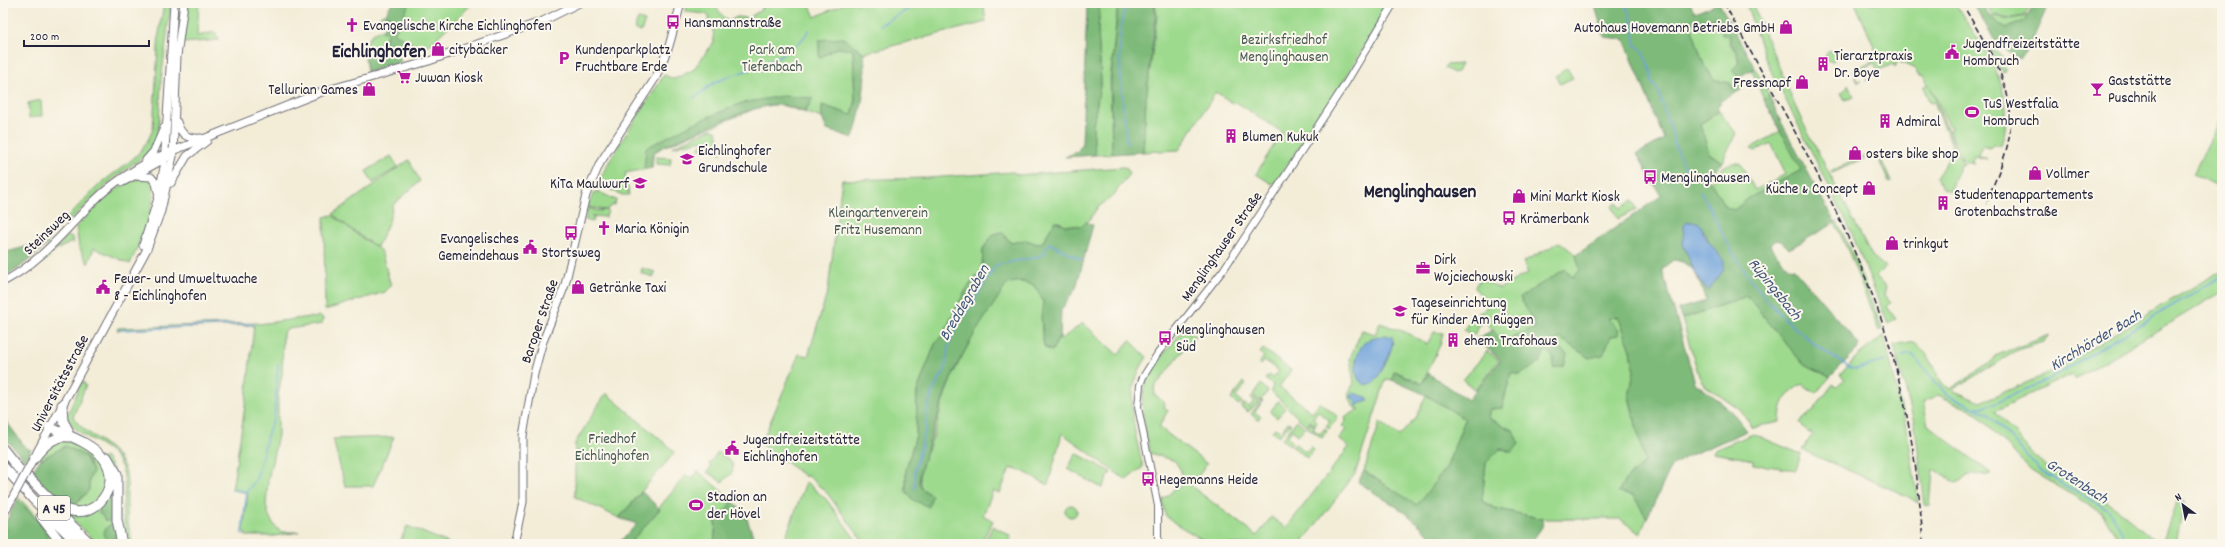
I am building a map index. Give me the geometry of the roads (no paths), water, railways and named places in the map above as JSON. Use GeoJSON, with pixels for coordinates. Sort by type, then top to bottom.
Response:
{"type":"FeatureCollection","features":[{"type":"Feature","properties":{"kind":"highway"},"geometry":{"type":"LineString","coordinates":[[19,469],[32,479],[54,502],[63,508],[78,512],[87,510],[96,505],[106,495],[110,485],[108,467],[96,452],[69,434],[63,421],[62,405]]}},
{"type":"Feature","properties":{"kind":"highway"},"geometry":{"type":"LineString","coordinates":[[51,424],[104,454],[116,469],[119,485],[117,520],[122,544]]}},
{"type":"Feature","properties":{"kind":"highway"},"geometry":{"type":"LineString","coordinates":[[33,460],[40,451],[55,439],[69,434]]}},
{"type":"Feature","properties":{"kind":"highway","name":"A 45"},"geometry":{"type":"LineString","coordinates":[[3,449],[48,502],[91,544]]}},
{"type":"Feature","properties":{"kind":"highway","name":"A 45"},"geometry":{"type":"LineString","coordinates":[[3,466],[78,544]]}},
{"type":"Feature","properties":{"kind":"highway"},"geometry":{"type":"LineString","coordinates":[[12,477],[19,493],[48,524],[62,544]]}},
{"type":"Feature","properties":{"kind":"main road","name":"Universitätsstraße"},"geometry":{"type":"LineString","coordinates":[[138,262],[158,198],[165,157],[174,3]]}},
{"type":"Feature","properties":{"kind":"main road","name":"Universitätsstraße"},"geometry":{"type":"LineString","coordinates":[[3,515],[155,228],[167,192],[173,153],[176,118],[177,56],[184,3]]}},
{"type":"Feature","properties":{"kind":"main road"},"geometry":{"type":"LineString","coordinates":[[165,157],[336,87],[428,61],[524,28],[543,21],[579,3]]}},
{"type":"Feature","properties":{"kind":"main road","name":"Baroper Straße"},"geometry":{"type":"LineString","coordinates":[[514,544],[523,502],[523,436],[536,367],[545,334],[565,285],[586,195],[600,163],[643,100],[659,71],[675,30],[682,3]]}},
{"type":"Feature","properties":{"kind":"main road","name":"Universitätsstraße"},"geometry":{"type":"LineString","coordinates":[[176,118],[180,130],[184,135],[193,138],[206,139]]}},
{"type":"Feature","properties":{"kind":"main road"},"geometry":{"type":"LineString","coordinates":[[139,166],[154,151],[166,124]]}},
{"type":"Feature","properties":{"kind":"main road"},"geometry":{"type":"LineString","coordinates":[[167,192],[186,156],[206,139]]}},
{"type":"Feature","properties":{"kind":"main road","name":"Steinsweg"},"geometry":{"type":"LineString","coordinates":[[3,282],[45,253],[108,189],[139,166],[165,157]]}},
{"type":"Feature","properties":{"kind":"main road","name":"Steinsweg"},"geometry":{"type":"LineString","coordinates":[[85,212],[112,190],[165,157]]}},
{"type":"Feature","properties":{"kind":"main road"},"geometry":{"type":"LineString","coordinates":[[133,176],[145,175],[152,178],[157,186],[158,198]]}},
{"type":"Feature","properties":{"kind":"street","name":"Menglinghauser Straße"},"geometry":{"type":"LineString","coordinates":[[1158,544],[1158,506],[1138,408],[1140,386],[1143,377],[1154,358],[1224,269],[1346,83],[1394,3]]}},
{"type":"Feature","properties":{"kind":"water"},"geometry":{"type":"Polygon","coordinates":[[[1687,222],[1698,222],[1702,227],[1703,234],[1724,261],[1724,269],[1708,291],[1694,271],[1683,244],[1684,225],[1687,222]]]}},
{"type":"Feature","properties":{"kind":"water"},"geometry":{"type":"Polygon","coordinates":[[[1385,335],[1392,337],[1393,341],[1390,354],[1383,368],[1373,384],[1360,382],[1357,377],[1356,363],[1360,349],[1368,340],[1385,335]]]}},
{"type":"Feature","properties":{"kind":"water"},"geometry":{"type":"Polygon","coordinates":[[[1353,393],[1367,397],[1369,401],[1361,403],[1356,407],[1356,401],[1350,396],[1353,393]]]}},
{"type":"Feature","properties":{"kind":"waterway"},"geometry":{"type":"LineString","coordinates":[[880,25],[919,3]]}},
{"type":"Feature","properties":{"kind":"waterway","name":"Breddegraben"},"geometry":{"type":"LineString","coordinates":[[1127,144],[1120,69],[1120,48],[1121,28],[1124,13],[1130,3]]}},
{"type":"Feature","properties":{"kind":"waterway","name":"Rüpingsbach"},"geometry":{"type":"LineString","coordinates":[[1624,3],[1631,18],[1636,46],[1642,50],[1651,71],[1651,81],[1658,90],[1673,134],[1675,147],[1689,177]]}},
{"type":"Feature","properties":{"kind":"waterway"},"geometry":{"type":"LineString","coordinates":[[694,98],[713,83],[754,68],[792,49],[802,40],[809,30]]}},
{"type":"Feature","properties":{"kind":"waterway","name":"Rüpingsbach"},"geometry":{"type":"LineString","coordinates":[[1700,192],[1739,263],[1766,298],[1796,329],[1831,356],[1851,368],[1856,369],[1885,361]]}},
{"type":"Feature","properties":{"kind":"waterway","name":"Breddegraben"},"geometry":{"type":"LineString","coordinates":[[915,489],[915,469],[925,432],[932,392],[945,370],[948,348],[954,332],[996,265],[1037,257],[1044,254],[1049,243],[1082,260]]}},
{"type":"Feature","properties":{"kind":"waterway","name":"Kirchhörder Bach"},"geometry":{"type":"LineString","coordinates":[[1977,407],[1985,407],[2049,379],[2222,276]]}},
{"type":"Feature","properties":{"kind":"waterway"},"geometry":{"type":"LineString","coordinates":[[120,330],[254,324]]}},
{"type":"Feature","properties":{"kind":"waterway","name":"Grotenbach"},"geometry":{"type":"LineString","coordinates":[[1902,356],[1909,354],[1914,357],[1946,394],[1988,414],[2042,472],[2106,508],[2114,518],[2128,544]]}},
{"type":"Feature","properties":{"kind":"waterway"},"geometry":{"type":"LineString","coordinates":[[243,535],[242,532],[247,491],[256,480],[269,429],[274,419],[278,364]]}},
{"type":"Feature","properties":{"kind":"waterway"},"geometry":{"type":"LineString","coordinates":[[233,490],[247,491]]}},
{"type":"Feature","properties":{"kind":"railway"},"geometry":{"type":"LineString","coordinates":[[1724,3],[1805,150],[1842,225],[1875,302],[1902,391],[1913,452],[1921,513],[1923,544]]}},
{"type":"Feature","properties":{"kind":"railway"},"geometry":{"type":"LineString","coordinates":[[1962,3],[1998,67],[2009,101],[2011,119],[2009,138],[2002,163],[1986,204]]}},
{"type":"Feature","properties":{"kind":"place","name":"Hansmannstraße"},"geometry":{"type":"Point","coordinates":[673,22]}},
{"type":"Feature","properties":{"kind":"place","name":"Evangelische Kirche Eichlinghofen"},"geometry":{"type":"Point","coordinates":[352,25]}},
{"type":"Feature","properties":{"kind":"place","name":"Autohaus Hovemann Betriebs GmbH"},"geometry":{"type":"Point","coordinates":[1786,27]}},
{"type":"Feature","properties":{"kind":"place","name":"citybäcker"},"geometry":{"type":"Point","coordinates":[438,49]}},
{"type":"Feature","properties":{"kind":"place","name":"Jugendfreizeitstätte Hombruch"},"geometry":{"type":"Point","coordinates":[1952,52]}},
{"type":"Feature","properties":{"kind":"place","name":"Kundenparkplatz Fruchtbare Erde"},"geometry":{"type":"Point","coordinates":[564,58]}},
{"type":"Feature","properties":{"kind":"place","name":"Tierarztpraxis Dr. Boye"},"geometry":{"type":"Point","coordinates":[1823,64]}},
{"type":"Feature","properties":{"kind":"place","name":"Juwan Kiosk"},"geometry":{"type":"Point","coordinates":[404,77]}},
{"type":"Feature","properties":{"kind":"place","name":"Fressnapf"},"geometry":{"type":"Point","coordinates":[1802,82]}},
{"type":"Feature","properties":{"kind":"place","name":"Tellurian Games"},"geometry":{"type":"Point","coordinates":[369,89]}},
{"type":"Feature","properties":{"kind":"place","name":"Gaststätte Puschnik"},"geometry":{"type":"Point","coordinates":[2097,89]}},
{"type":"Feature","properties":{"kind":"place","name":"TuS Westfalia Hombruch"},"geometry":{"type":"Point","coordinates":[1972,112]}},
{"type":"Feature","properties":{"kind":"place","name":"Admiral"},"geometry":{"type":"Point","coordinates":[1885,121]}},
{"type":"Feature","properties":{"kind":"place","name":"Blumen Kukuk"},"geometry":{"type":"Point","coordinates":[1231,136]}},
{"type":"Feature","properties":{"kind":"place","name":"osters bike shop"},"geometry":{"type":"Point","coordinates":[1855,153]}},
{"type":"Feature","properties":{"kind":"place","name":"Eichlinghofer Grundschule"},"geometry":{"type":"Point","coordinates":[687,159]}},
{"type":"Feature","properties":{"kind":"place","name":"Vollmer"},"geometry":{"type":"Point","coordinates":[2035,173]}},
{"type":"Feature","properties":{"kind":"place","name":"Menglinghausen"},"geometry":{"type":"Point","coordinates":[1650,177]}},
{"type":"Feature","properties":{"kind":"place","name":"KiTa Maulwurf"},"geometry":{"type":"Point","coordinates":[640,183]}},
{"type":"Feature","properties":{"kind":"place","name":"Küche & Concept"},"geometry":{"type":"Point","coordinates":[1869,188]}},
{"type":"Feature","properties":{"kind":"place","name":"Mini Markt Kiosk"},"geometry":{"type":"Point","coordinates":[1519,196]}},
{"type":"Feature","properties":{"kind":"place","name":"Studentenappartements Grotenbachstraße"},"geometry":{"type":"Point","coordinates":[1943,203]}},
{"type":"Feature","properties":{"kind":"place","name":"Krämerbank"},"geometry":{"type":"Point","coordinates":[1509,218]}},
{"type":"Feature","properties":{"kind":"place","name":"Maria Königin"},"geometry":{"type":"Point","coordinates":[604,228]}},
{"type":"Feature","properties":{"kind":"place","name":"Stortsweg"},"geometry":{"type":"Point","coordinates":[571,233]}},
{"type":"Feature","properties":{"kind":"place","name":"trinkgut"},"geometry":{"type":"Point","coordinates":[1892,243]}},
{"type":"Feature","properties":{"kind":"place","name":"Evangelisches Gemeindehaus"},"geometry":{"type":"Point","coordinates":[530,247]}},
{"type":"Feature","properties":{"kind":"place","name":"Dirk Wojciechowski"},"geometry":{"type":"Point","coordinates":[1423,268]}},
{"type":"Feature","properties":{"kind":"place","name":"Feuer- und Umweltwache 8 - Eichlinghofen"},"geometry":{"type":"Point","coordinates":[103,287]}},
{"type":"Feature","properties":{"kind":"place","name":"Getränke Taxi"},"geometry":{"type":"Point","coordinates":[578,287]}},
{"type":"Feature","properties":{"kind":"place","name":"Tageseinrichtung für Kinder Am Rüggen"},"geometry":{"type":"Point","coordinates":[1400,311]}},
{"type":"Feature","properties":{"kind":"place","name":"Menglinghausen Süd"},"geometry":{"type":"Point","coordinates":[1165,338]}},
{"type":"Feature","properties":{"kind":"place","name":"ehem. Trafohaus"},"geometry":{"type":"Point","coordinates":[1453,340]}},
{"type":"Feature","properties":{"kind":"place","name":"Jugendfreizeitstätte Eichlinghofen"},"geometry":{"type":"Point","coordinates":[732,448]}},
{"type":"Feature","properties":{"kind":"place","name":"Hegemanns Heide"},"geometry":{"type":"Point","coordinates":[1148,479]}},
{"type":"Feature","properties":{"kind":"place","name":"Stadion an der Hövel"},"geometry":{"type":"Point","coordinates":[696,505]}},
{"type":"Feature","properties":{"kind":"district","name":"Eichlinghofen"},"geometry":{"type":"Point","coordinates":[379,50]}},
{"type":"Feature","properties":{"kind":"district","name":"Menglinghausen"},"geometry":{"type":"Point","coordinates":[1420,190]}},
{"type":"Feature","properties":{"kind":"park label","name":"Bezirksfriedhof Menglinghausen"},"geometry":{"type":"Point","coordinates":[1284,48]}},
{"type":"Feature","properties":{"kind":"park label","name":"Park am Tiefenbach"},"geometry":{"type":"Point","coordinates":[772,58]}},
{"type":"Feature","properties":{"kind":"park label","name":"Kleingartenverein Fritz Husemann"},"geometry":{"type":"Point","coordinates":[878,220]}},
{"type":"Feature","properties":{"kind":"park label","name":"Friedhof Eichlinghofen"},"geometry":{"type":"Point","coordinates":[612,446]}}]}
